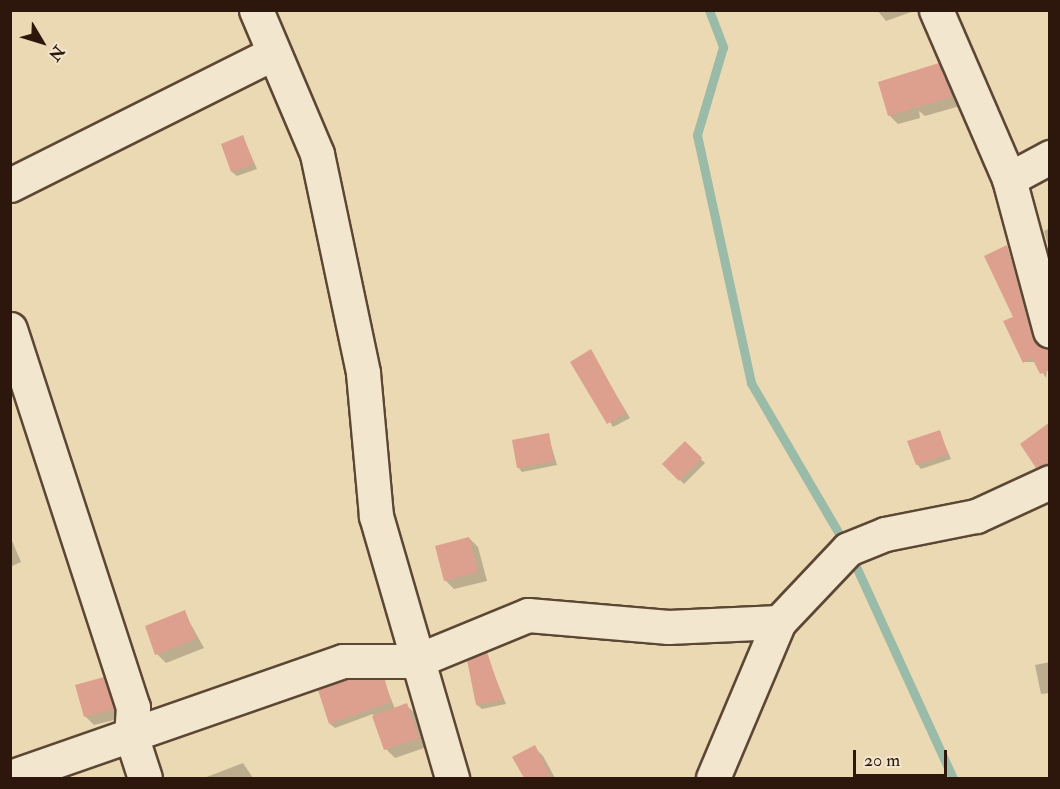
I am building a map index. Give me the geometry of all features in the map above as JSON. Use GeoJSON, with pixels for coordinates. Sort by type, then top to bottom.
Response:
{"type":"FeatureCollection","features":[{"type":"Feature","properties":{"kind":"street"},"geometry":{"type":"LineString","coordinates":[[256,10],[270,56],[317,154],[327,193],[363,373],[376,516],[416,661],[452,778]]}},
{"type":"Feature","properties":{"kind":"street"},"geometry":{"type":"LineString","coordinates":[[936,10],[1009,179],[1050,331]]}},
{"type":"Feature","properties":{"kind":"street"},"geometry":{"type":"LineString","coordinates":[[10,185],[270,56]]}},
{"type":"Feature","properties":{"kind":"street"},"geometry":{"type":"LineString","coordinates":[[1009,179],[1050,157]]}},
{"type":"Feature","properties":{"kind":"street"},"geometry":{"type":"LineString","coordinates":[[10,328],[133,707],[130,735],[145,778]]}},
{"type":"Feature","properties":{"kind":"street"},"geometry":{"type":"LineString","coordinates":[[714,778],[779,622],[848,549],[885,534],[965,520],[1050,482]]}},
{"type":"Feature","properties":{"kind":"street"},"geometry":{"type":"LineString","coordinates":[[10,777],[344,662],[416,661],[528,615],[668,627],[779,622]]}},
{"type":"Feature","properties":{"kind":"building"},"geometry":{"type":"Polygon","coordinates":[[[939,63],[952,97],[914,108],[910,100],[912,109],[888,116],[878,82],[939,63]]]}},
{"type":"Feature","properties":{"kind":"building"},"geometry":{"type":"Polygon","coordinates":[[[243,135],[254,164],[231,172],[221,144],[243,135]]]}},
{"type":"Feature","properties":{"kind":"building"},"geometry":{"type":"Polygon","coordinates":[[[1007,245],[1032,336],[1050,349],[1050,370],[1040,374],[1032,358],[1023,363],[1003,321],[1013,317],[984,256],[1007,245]]]}},
{"type":"Feature","properties":{"kind":"building"},"geometry":{"type":"Polygon","coordinates":[[[591,349],[626,413],[607,424],[570,362],[591,349]]]}},
{"type":"Feature","properties":{"kind":"building"},"geometry":{"type":"Polygon","coordinates":[[[1050,422],[1050,464],[1036,468],[1020,444],[1050,422]]]}},
{"type":"Feature","properties":{"kind":"building"},"geometry":{"type":"Polygon","coordinates":[[[940,430],[948,454],[916,465],[907,441],[940,430]]]}},
{"type":"Feature","properties":{"kind":"building"},"geometry":{"type":"Polygon","coordinates":[[[549,433],[554,461],[517,468],[512,440],[549,433]]]}},
{"type":"Feature","properties":{"kind":"building"},"geometry":{"type":"Polygon","coordinates":[[[685,441],[702,458],[679,481],[662,464],[685,441]]]}},
{"type":"Feature","properties":{"kind":"building"},"geometry":{"type":"Polygon","coordinates":[[[469,537],[478,572],[444,581],[435,546],[469,537]]]}},
{"type":"Feature","properties":{"kind":"building"},"geometry":{"type":"Polygon","coordinates":[[[185,610],[196,639],[155,655],[145,626],[185,610]]]}},
{"type":"Feature","properties":{"kind":"building"},"geometry":{"type":"Polygon","coordinates":[[[487,652],[503,700],[476,705],[467,660],[487,652]]]}},
{"type":"Feature","properties":{"kind":"building"},"geometry":{"type":"Polygon","coordinates":[[[104,677],[114,709],[84,717],[75,685],[104,677]]]}},
{"type":"Feature","properties":{"kind":"building"},"geometry":{"type":"Polygon","coordinates":[[[348,680],[385,680],[391,702],[329,724],[318,690],[348,680]]]}},
{"type":"Feature","properties":{"kind":"building"},"geometry":{"type":"Polygon","coordinates":[[[407,703],[419,738],[384,750],[372,716],[407,703]]]}},
{"type":"Feature","properties":{"kind":"building"},"geometry":{"type":"Polygon","coordinates":[[[535,745],[551,778],[524,778],[512,757],[535,745]]]}},
{"type":"Feature","properties":{"kind":"waterway"},"geometry":{"type":"LineString","coordinates":[[709,10],[723,47],[697,135],[751,383],[848,549],[953,778]]}}]}
